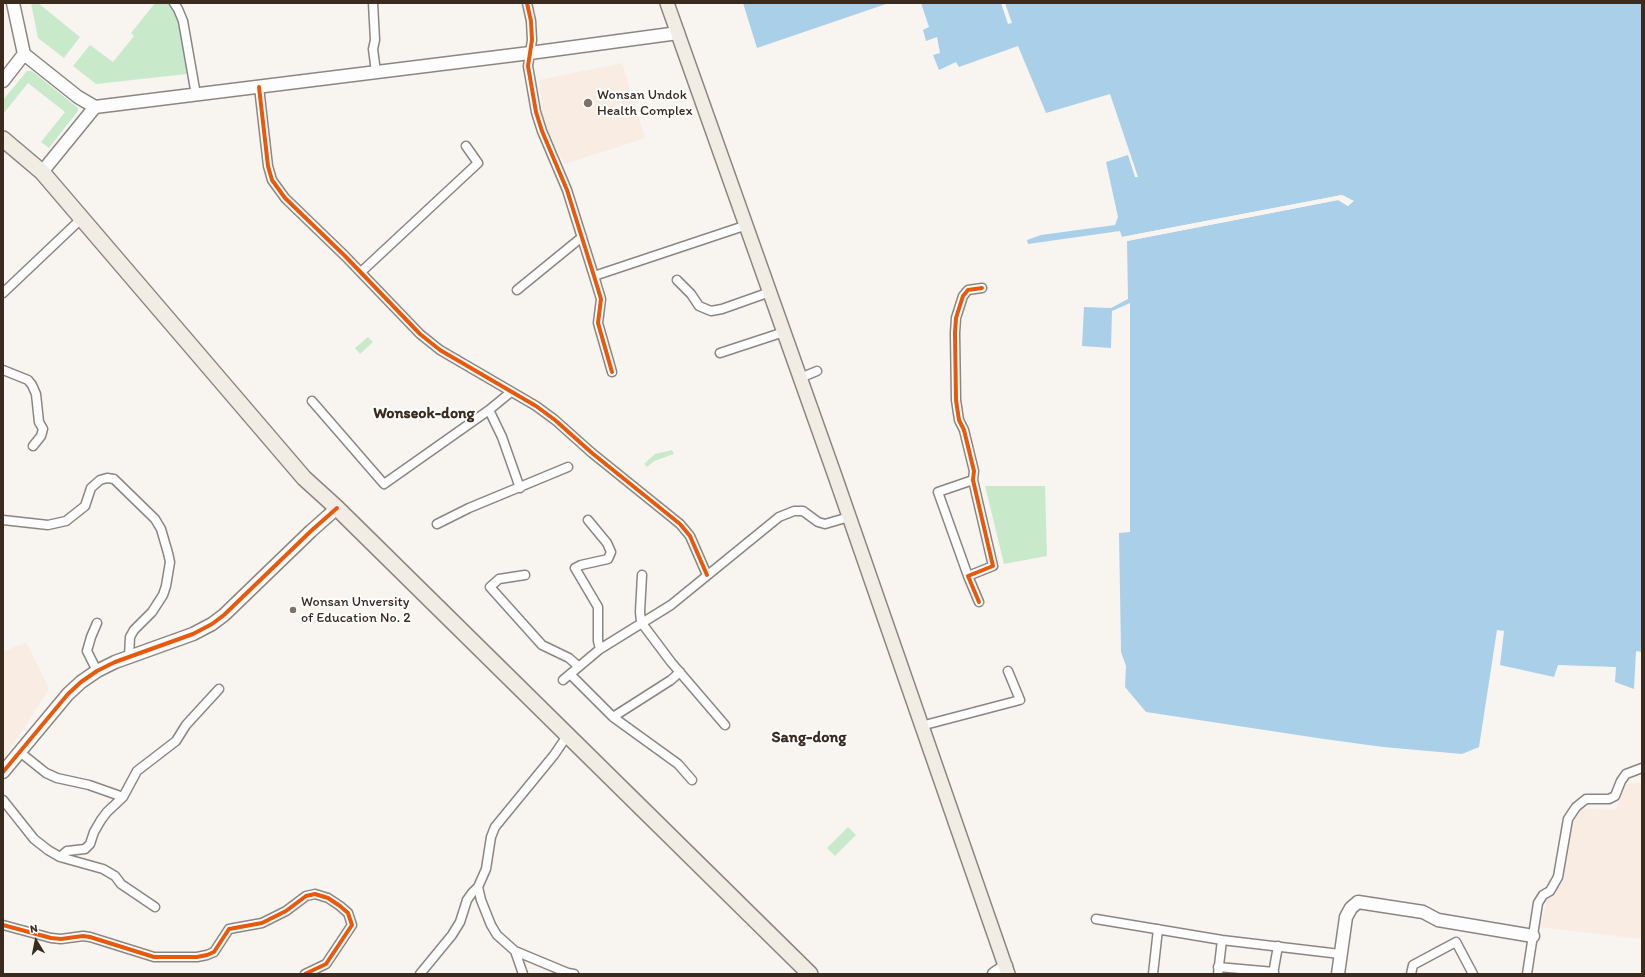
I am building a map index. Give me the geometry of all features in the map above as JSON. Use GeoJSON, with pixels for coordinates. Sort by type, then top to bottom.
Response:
{"type":"FeatureCollection","features":[{"type":"Feature","properties":{"kind":"highway"},"geometry":{"type":"LineString","coordinates":[[3,139],[42,172],[304,478],[337,508],[566,736],[810,974]]}},
{"type":"Feature","properties":{"kind":"main road"},"geometry":{"type":"LineString","coordinates":[[13,3],[24,54],[78,97],[95,107],[530,53],[678,33]]}},
{"type":"Feature","properties":{"kind":"main road"},"geometry":{"type":"LineString","coordinates":[[667,3],[747,225],[1007,970],[994,974]]}},
{"type":"Feature","properties":{"kind":"main road"},"geometry":{"type":"LineString","coordinates":[[3,81],[24,54]]}},
{"type":"Feature","properties":{"kind":"main road"},"geometry":{"type":"LineString","coordinates":[[42,172],[95,107]]}},
{"type":"Feature","properties":{"kind":"main road"},"geometry":{"type":"LineString","coordinates":[[3,772],[21,753],[68,694],[81,682],[97,671],[129,657],[193,634],[212,624],[224,615],[337,508]]}},
{"type":"Feature","properties":{"kind":"main road"},"geometry":{"type":"LineString","coordinates":[[1338,974],[1346,917],[1351,908],[1358,902],[1423,912],[1438,920],[1533,936]]}},
{"type":"Feature","properties":{"kind":"street"},"geometry":{"type":"LineString","coordinates":[[174,3],[183,21],[196,95]]}},
{"type":"Feature","properties":{"kind":"street"},"geometry":{"type":"LineString","coordinates":[[374,3],[375,40],[373,49],[376,72]]}},
{"type":"Feature","properties":{"kind":"street"},"geometry":{"type":"LineString","coordinates":[[527,3],[531,21],[532,40],[528,66],[536,112],[542,131],[567,190],[594,276],[601,300],[598,323],[612,372]]}},
{"type":"Feature","properties":{"kind":"street"},"geometry":{"type":"LineString","coordinates":[[259,87],[266,154],[272,180],[285,198],[361,272],[420,334],[440,350],[536,406],[555,420],[592,454],[680,524],[690,536],[707,575]]}},
{"type":"Feature","properties":{"kind":"street"},"geometry":{"type":"LineString","coordinates":[[361,272],[478,163],[466,146]]}},
{"type":"Feature","properties":{"kind":"street"},"geometry":{"type":"LineString","coordinates":[[3,293],[81,219]]}},
{"type":"Feature","properties":{"kind":"street"},"geometry":{"type":"LineString","coordinates":[[594,276],[747,225]]}},
{"type":"Feature","properties":{"kind":"street"},"geometry":{"type":"LineString","coordinates":[[517,290],[582,236]]}},
{"type":"Feature","properties":{"kind":"street"},"geometry":{"type":"LineString","coordinates":[[677,280],[691,294],[699,306],[712,311],[722,309],[770,292]]}},
{"type":"Feature","properties":{"kind":"street"},"geometry":{"type":"LineString","coordinates":[[968,576],[993,566],[973,480],[974,471],[964,430],[959,420],[956,400],[956,318],[963,296],[968,290],[982,288]]}},
{"type":"Feature","properties":{"kind":"street"},"geometry":{"type":"LineString","coordinates":[[720,353],[784,332]]}},
{"type":"Feature","properties":{"kind":"street"},"geometry":{"type":"LineString","coordinates":[[3,370],[28,380],[36,394],[39,422],[43,429],[41,436],[33,446]]}},
{"type":"Feature","properties":{"kind":"street"},"geometry":{"type":"LineString","coordinates":[[800,378],[817,371]]}},
{"type":"Feature","properties":{"kind":"street"},"geometry":{"type":"LineString","coordinates":[[312,401],[384,484],[489,410],[511,392]]}},
{"type":"Feature","properties":{"kind":"street"},"geometry":{"type":"LineString","coordinates":[[489,410],[502,437],[520,488]]}},
{"type":"Feature","properties":{"kind":"street"},"geometry":{"type":"LineString","coordinates":[[437,524],[469,508],[568,467]]}},
{"type":"Feature","properties":{"kind":"street"},"geometry":{"type":"LineString","coordinates":[[3,520],[48,525],[66,521],[85,506],[91,488],[100,480],[107,478],[114,479],[155,519],[161,529],[170,562],[166,586],[163,595],[152,612],[134,630],[130,637],[129,657]]}},
{"type":"Feature","properties":{"kind":"street"},"geometry":{"type":"LineString","coordinates":[[973,480],[938,492],[968,576],[979,602]]}},
{"type":"Feature","properties":{"kind":"street"},"geometry":{"type":"LineString","coordinates":[[563,680],[600,649],[641,622],[671,605],[779,517],[794,511],[803,512],[818,522],[825,524],[849,517]]}},
{"type":"Feature","properties":{"kind":"street"},"geometry":{"type":"LineString","coordinates":[[588,520],[607,543],[611,552],[608,559],[581,565],[575,568],[598,607],[598,641],[600,649]]}},
{"type":"Feature","properties":{"kind":"street"},"geometry":{"type":"LineString","coordinates":[[525,575],[499,579],[490,587],[542,646],[569,658],[578,666]]}},
{"type":"Feature","properties":{"kind":"street"},"geometry":{"type":"LineString","coordinates":[[642,575],[640,612],[641,622],[680,672],[725,725]]}},
{"type":"Feature","properties":{"kind":"street"},"geometry":{"type":"LineString","coordinates":[[97,623],[87,646],[87,651],[97,671]]}},
{"type":"Feature","properties":{"kind":"street"},"geometry":{"type":"LineString","coordinates":[[921,726],[1020,700],[1008,671]]}},
{"type":"Feature","properties":{"kind":"street"},"geometry":{"type":"LineString","coordinates":[[613,717],[671,680],[680,672]]}},
{"type":"Feature","properties":{"kind":"street"},"geometry":{"type":"LineString","coordinates":[[570,674],[613,717],[678,764],[692,780]]}},
{"type":"Feature","properties":{"kind":"street"},"geometry":{"type":"LineString","coordinates":[[60,857],[67,851],[85,848],[90,844],[94,832],[101,820],[123,797],[137,771],[176,741],[186,725],[219,689]]}},
{"type":"Feature","properties":{"kind":"street"},"geometry":{"type":"LineString","coordinates":[[420,974],[452,935],[460,922],[467,900],[478,886],[486,870],[491,838],[495,827],[554,755],[566,736]]}},
{"type":"Feature","properties":{"kind":"street"},"geometry":{"type":"LineString","coordinates":[[21,753],[46,773],[57,778],[89,785],[123,797]]}},
{"type":"Feature","properties":{"kind":"street"},"geometry":{"type":"LineString","coordinates":[[1527,974],[1538,903],[1543,895],[1550,891],[1558,877],[1568,819],[1576,807],[1586,799],[1609,799],[1615,796],[1620,781],[1626,774],[1642,768]]}},
{"type":"Feature","properties":{"kind":"street"},"geometry":{"type":"LineString","coordinates":[[3,800],[34,839],[60,857],[103,870],[115,876],[121,884],[155,907]]}},
{"type":"Feature","properties":{"kind":"street"},"geometry":{"type":"LineString","coordinates":[[478,886],[480,900],[497,935],[515,951],[568,973],[574,974]]}},
{"type":"Feature","properties":{"kind":"street"},"geometry":{"type":"LineString","coordinates":[[3,925],[51,938],[61,939],[83,936],[90,937],[154,957],[197,957],[214,952],[229,929],[262,923],[286,911],[306,896],[315,894],[328,898],[340,906],[348,913],[352,925],[326,964],[305,974]]}},
{"type":"Feature","properties":{"kind":"street"},"geometry":{"type":"LineString","coordinates":[[1096,919],[1222,940],[1340,954]]}},
{"type":"Feature","properties":{"kind":"street"},"geometry":{"type":"LineString","coordinates":[[1153,974],[1158,929]]}},
{"type":"Feature","properties":{"kind":"street"},"geometry":{"type":"LineString","coordinates":[[1222,940],[1218,971],[1274,973],[1278,946]]}},
{"type":"Feature","properties":{"kind":"street"},"geometry":{"type":"LineString","coordinates":[[1411,974],[1413,965],[1456,942],[1473,974]]}},
{"type":"Feature","properties":{"kind":"street"},"geometry":{"type":"LineString","coordinates":[[515,951],[523,974]]}},
{"type":"Feature","properties":{"kind":"shaded area","name":"Wonsan Undok Health Complex"},"geometry":{"type":"Polygon","coordinates":[[[622,63],[645,138],[565,164],[544,125],[539,80],[622,63]]]}},
{"type":"Feature","properties":{"kind":"shaded area"},"geometry":{"type":"Polygon","coordinates":[[[26,642],[49,689],[3,760],[3,652],[26,642]]]}},
{"type":"Feature","properties":{"kind":"shaded area"},"geometry":{"type":"Polygon","coordinates":[[[1642,783],[1642,939],[1540,927],[1567,808],[1616,810],[1626,784],[1642,783]]]}},
{"type":"Feature","properties":{"kind":"green space"},"geometry":{"type":"Polygon","coordinates":[[[31,3],[38,3],[80,37],[64,58],[38,38],[31,3]]]}},
{"type":"Feature","properties":{"kind":"green space"},"geometry":{"type":"Polygon","coordinates":[[[155,3],[169,3],[176,13],[180,23],[187,74],[96,84],[73,66],[90,45],[113,62],[134,36],[131,33],[155,3]]]}},
{"type":"Feature","properties":{"kind":"green space"},"geometry":{"type":"Polygon","coordinates":[[[27,71],[32,71],[78,108],[78,111],[49,148],[41,142],[65,112],[28,83],[3,113],[3,100],[27,71]]]}},
{"type":"Feature","properties":{"kind":"green space"},"geometry":{"type":"Polygon","coordinates":[[[368,337],[373,342],[360,354],[355,348],[368,337]]]}},
{"type":"Feature","properties":{"kind":"green space"},"geometry":{"type":"Polygon","coordinates":[[[672,450],[674,454],[654,461],[647,467],[644,464],[655,454],[672,450]]]}},
{"type":"Feature","properties":{"kind":"green space"},"geometry":{"type":"Polygon","coordinates":[[[985,486],[1045,486],[1047,556],[1004,564],[985,486]]]}},
{"type":"Feature","properties":{"kind":"green space"},"geometry":{"type":"Polygon","coordinates":[[[848,827],[856,835],[835,856],[827,848],[848,827]]]}},
{"type":"Feature","properties":{"kind":"water"},"geometry":{"type":"Polygon","coordinates":[[[743,3],[889,3],[757,48],[743,3]]]}},
{"type":"Feature","properties":{"kind":"water"},"geometry":{"type":"Polygon","coordinates":[[[921,3],[1001,3],[1008,24],[1012,23],[1005,3],[1642,3],[1642,652],[1636,651],[1634,689],[1615,682],[1616,667],[1558,665],[1554,677],[1500,665],[1504,631],[1497,630],[1479,747],[1462,754],[1383,747],[1146,712],[1125,687],[1126,666],[1121,652],[1119,533],[1130,532],[1130,303],[1112,311],[1111,348],[1082,346],[1084,307],[1111,308],[1128,299],[1127,241],[1338,200],[1348,206],[1353,201],[1342,195],[1122,237],[1120,231],[1028,244],[1027,240],[1041,235],[1115,225],[1118,217],[1106,162],[1128,155],[1135,177],[1138,177],[1110,94],[1046,113],[1018,46],[959,67],[956,62],[939,70],[933,55],[940,53],[937,37],[926,41],[923,30],[929,27],[921,3]]]}},
{"type":"Feature","properties":{"kind":"pier"},"geometry":{"type":"Polygon","coordinates":[[[1342,195],[1354,201],[1348,206],[1338,200],[1126,240],[1338,198],[1348,204],[1350,201],[1342,197],[1124,239],[1122,237],[1342,195]]]}},
{"type":"Feature","properties":{"kind":"cycle path"},"geometry":{"type":"LineString","coordinates":[[527,3],[531,21],[532,40],[528,66],[536,112],[542,131],[567,190],[601,299],[598,323],[612,372]]}},
{"type":"Feature","properties":{"kind":"cycle path"},"geometry":{"type":"LineString","coordinates":[[259,87],[268,166],[272,180],[285,198],[345,256],[420,334],[440,350],[536,406],[555,420],[592,453],[680,524],[690,536],[707,575]]}},
{"type":"Feature","properties":{"kind":"cycle path"},"geometry":{"type":"LineString","coordinates":[[979,602],[968,576],[993,566],[973,480],[974,471],[964,430],[959,420],[956,400],[955,333],[956,318],[963,296],[968,290],[982,288]]}},
{"type":"Feature","properties":{"kind":"cycle path"},"geometry":{"type":"LineString","coordinates":[[3,772],[68,694],[81,682],[97,671],[115,662],[193,634],[212,624],[224,615],[337,508]]}},
{"type":"Feature","properties":{"kind":"cycle path"},"geometry":{"type":"LineString","coordinates":[[3,925],[51,938],[61,939],[83,936],[90,937],[154,957],[197,957],[214,952],[229,929],[262,923],[286,911],[306,896],[315,894],[328,898],[340,906],[348,913],[352,925],[326,964],[305,974]]}},
{"type":"Feature","properties":{"kind":"place","name":"Wonsan Undok Health Complex"},"geometry":{"type":"Point","coordinates":[588,103]}},
{"type":"Feature","properties":{"kind":"place","name":"Wonsan Unversity of Education No. 2"},"geometry":{"type":"Point","coordinates":[293,610]}},
{"type":"Feature","properties":{"kind":"district","name":"Wonseok-dong"},"geometry":{"type":"Point","coordinates":[424,414]}},
{"type":"Feature","properties":{"kind":"district","name":"Sang-dong"},"geometry":{"type":"Point","coordinates":[809,738]}}]}
